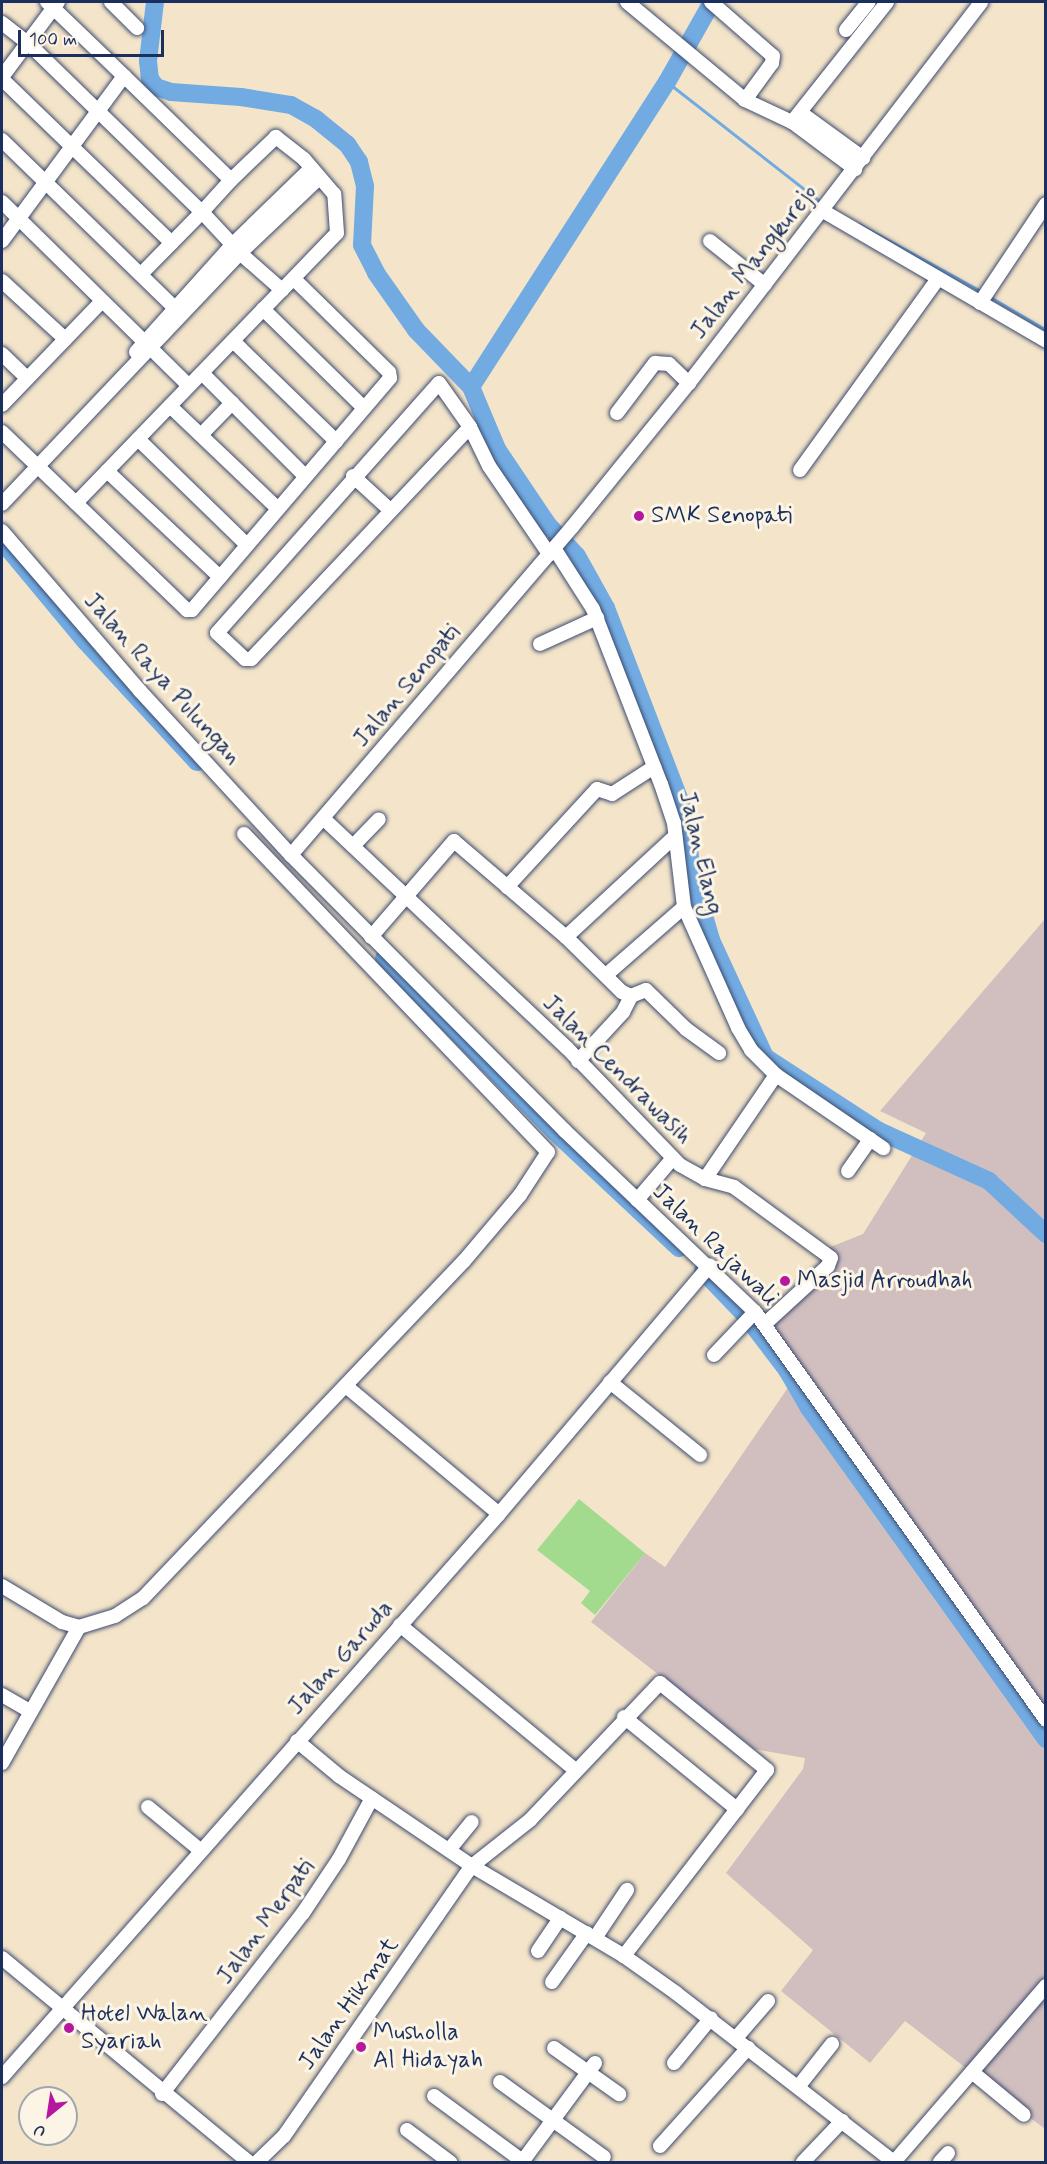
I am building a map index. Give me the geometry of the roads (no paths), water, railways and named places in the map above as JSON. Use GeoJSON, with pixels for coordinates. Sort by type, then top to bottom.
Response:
{"type":"FeatureCollection","features":[{"type":"Feature","properties":{"kind":"street"},"geometry":{"type":"LineString","coordinates":[[111,2],[137,28]]}},
{"type":"Feature","properties":{"kind":"street"},"geometry":{"type":"LineString","coordinates":[[627,2],[745,100],[796,117],[859,163]]}},
{"type":"Feature","properties":{"kind":"street"},"geometry":{"type":"LineString","coordinates":[[846,30],[869,2]]}},
{"type":"Feature","properties":{"kind":"street"},"geometry":{"type":"LineString","coordinates":[[796,117],[887,2]]}},
{"type":"Feature","properties":{"kind":"street","name":"Jalan Mangkurejo"},"geometry":{"type":"LineString","coordinates":[[553,549],[689,383],[981,2]]}},
{"type":"Feature","properties":{"kind":"street"},"geometry":{"type":"LineString","coordinates":[[172,243],[3,82],[53,3],[231,180]]}},
{"type":"Feature","properties":{"kind":"street"},"geometry":{"type":"LineString","coordinates":[[717,6],[773,56],[772,63],[745,100]]}},
{"type":"Feature","properties":{"kind":"street"},"geometry":{"type":"LineString","coordinates":[[2,23],[28,43],[202,212],[236,249],[282,290]]}},
{"type":"Feature","properties":{"kind":"street"},"geometry":{"type":"LineString","coordinates":[[2,241],[124,76]]}},
{"type":"Feature","properties":{"kind":"street"},"geometry":{"type":"LineString","coordinates":[[76,502],[338,231],[334,195],[304,159],[276,137],[231,180],[141,274]]}},
{"type":"Feature","properties":{"kind":"street"},"geometry":{"type":"LineString","coordinates":[[2,140],[175,308]]}},
{"type":"Feature","properties":{"kind":"street"},"geometry":{"type":"LineString","coordinates":[[149,346],[175,308],[314,173]]}},
{"type":"Feature","properties":{"kind":"street"},"geometry":{"type":"LineString","coordinates":[[2,202],[189,386]]}},
{"type":"Feature","properties":{"kind":"street"},"geometry":{"type":"LineString","coordinates":[[983,299],[1046,204]]}},
{"type":"Feature","properties":{"kind":"street"},"geometry":{"type":"LineString","coordinates":[[827,205],[938,279],[983,299],[1046,341]]}},
{"type":"Feature","properties":{"kind":"street"},"geometry":{"type":"LineString","coordinates":[[710,241],[765,285]]}},
{"type":"Feature","properties":{"kind":"street"},"geometry":{"type":"LineString","coordinates":[[2,504],[34,465],[149,346],[236,249]]}},
{"type":"Feature","properties":{"kind":"street"},"geometry":{"type":"LineString","coordinates":[[2,432],[188,610],[192,610],[391,375],[294,279]]}},
{"type":"Feature","properties":{"kind":"street"},"geometry":{"type":"LineString","coordinates":[[800,470],[938,279]]}},
{"type":"Feature","properties":{"kind":"street"},"geometry":{"type":"LineString","coordinates":[[2,281],[65,339]]}},
{"type":"Feature","properties":{"kind":"street"},"geometry":{"type":"LineString","coordinates":[[2,405],[102,301]]}},
{"type":"Feature","properties":{"kind":"street"},"geometry":{"type":"LineString","coordinates":[[263,309],[364,408]]}},
{"type":"Feature","properties":{"kind":"street"},"geometry":{"type":"LineString","coordinates":[[233,341],[336,441]]}},
{"type":"Feature","properties":{"kind":"street"},"geometry":{"type":"LineString","coordinates":[[2,354],[27,378]]}},
{"type":"Feature","properties":{"kind":"street"},"geometry":{"type":"LineString","coordinates":[[617,413],[655,363],[669,364],[689,383]]}},
{"type":"Feature","properties":{"kind":"street"},"geometry":{"type":"LineString","coordinates":[[202,373],[305,476]]}},
{"type":"Feature","properties":{"kind":"street","name":"Jalan Elang"},"geometry":{"type":"LineString","coordinates":[[353,476],[436,384],[444,386],[471,427],[489,466],[553,549],[597,618],[670,810],[684,908],[738,1028],[751,1050],[776,1075],[884,1148]]}},
{"type":"Feature","properties":{"kind":"street"},"geometry":{"type":"LineString","coordinates":[[201,435],[232,404]]}},
{"type":"Feature","properties":{"kind":"street"},"geometry":{"type":"LineString","coordinates":[[170,406],[278,509]]}},
{"type":"Feature","properties":{"kind":"street"},"geometry":{"type":"LineString","coordinates":[[389,509],[353,476],[217,630],[224,640],[244,659],[251,659],[389,509],[471,427]]}},
{"type":"Feature","properties":{"kind":"street"},"geometry":{"type":"LineString","coordinates":[[138,439],[247,545]]}},
{"type":"Feature","properties":{"kind":"street"},"geometry":{"type":"LineString","coordinates":[[2,491],[34,465]]}},
{"type":"Feature","properties":{"kind":"street"},"geometry":{"type":"LineString","coordinates":[[107,471],[219,577]]}},
{"type":"Feature","properties":{"kind":"street","name":"Jalan Raya Pulungan"},"geometry":{"type":"LineString","coordinates":[[2,531],[140,691],[291,855]]}},
{"type":"Feature","properties":{"kind":"street","name":"Jalan Senopati"},"geometry":{"type":"LineString","coordinates":[[291,855],[553,549]]}},
{"type":"Feature","properties":{"kind":"street"},"geometry":{"type":"LineString","coordinates":[[540,644],[597,618]]}},
{"type":"Feature","properties":{"kind":"street"},"geometry":{"type":"LineString","coordinates":[[507,887],[597,789],[612,794],[654,767]]}},
{"type":"Feature","properties":{"kind":"street","name":"Jalan Cendrawasih"},"geometry":{"type":"LineString","coordinates":[[324,819],[579,1061],[673,1158],[705,1179],[734,1187],[831,1258],[828,1266],[765,1324]]}},
{"type":"Feature","properties":{"kind":"street"},"geometry":{"type":"LineString","coordinates":[[353,846],[380,819]]}},
{"type":"Feature","properties":{"kind":"street"},"geometry":{"type":"LineString","coordinates":[[2,1586],[62,1622],[79,1627],[115,1616],[142,1598],[464,1261],[520,1195],[548,1152],[244,834]]}},
{"type":"Feature","properties":{"kind":"street"},"geometry":{"type":"LineString","coordinates":[[566,937],[675,836]]}},
{"type":"Feature","properties":{"kind":"street"},"geometry":{"type":"LineString","coordinates":[[370,937],[452,842],[468,851],[631,996]]}},
{"type":"Feature","properties":{"kind":"street","name":"Jalan Rajawali"},"geometry":{"type":"LineString","coordinates":[[291,855],[370,937],[637,1200],[748,1319],[765,1324],[1046,1720]]}},
{"type":"Feature","properties":{"kind":"street"},"geometry":{"type":"LineString","coordinates":[[606,975],[684,908]]}},
{"type":"Feature","properties":{"kind":"street"},"geometry":{"type":"LineString","coordinates":[[579,1061],[620,1016],[631,996],[645,990],[686,1029],[719,1053]]}},
{"type":"Feature","properties":{"kind":"street"},"geometry":{"type":"LineString","coordinates":[[705,1179],[776,1075]]}},
{"type":"Feature","properties":{"kind":"street"},"geometry":{"type":"LineString","coordinates":[[848,1171],[870,1138]]}},
{"type":"Feature","properties":{"kind":"street"},"geometry":{"type":"LineString","coordinates":[[637,1200],[673,1158]]}},
{"type":"Feature","properties":{"kind":"street","name":"Jalan Garuda"},"geometry":{"type":"LineString","coordinates":[[2,2077],[499,1514],[703,1273]]}},
{"type":"Feature","properties":{"kind":"street"},"geometry":{"type":"LineString","coordinates":[[714,1355],[748,1319]]}},
{"type":"Feature","properties":{"kind":"street"},"geometry":{"type":"LineString","coordinates":[[610,1382],[700,1455]]}},
{"type":"Feature","properties":{"kind":"street"},"geometry":{"type":"LineString","coordinates":[[346,1386],[499,1514]]}},
{"type":"Feature","properties":{"kind":"street"},"geometry":{"type":"LineString","coordinates":[[400,1625],[575,1770]]}},
{"type":"Feature","properties":{"kind":"street"},"geometry":{"type":"LineString","coordinates":[[2,1763],[79,1627]]}},
{"type":"Feature","properties":{"kind":"street","name":"Jalan Hikmat"},"geometry":{"type":"LineString","coordinates":[[257,2163],[284,2136],[472,1866],[530,1820],[624,1716],[656,1684],[664,1684],[765,1765],[766,1772],[624,1956]]}},
{"type":"Feature","properties":{"kind":"street"},"geometry":{"type":"LineString","coordinates":[[2,1695],[30,1711]]}},
{"type":"Feature","properties":{"kind":"street"},"geometry":{"type":"LineString","coordinates":[[624,1716],[737,1809]]}},
{"type":"Feature","properties":{"kind":"street"},"geometry":{"type":"LineString","coordinates":[[297,1741],[372,1798],[472,1866],[624,1956],[711,2018],[894,2163],[1046,1986]]}},
{"type":"Feature","properties":{"kind":"street","name":"Jalan Merpati"},"geometry":{"type":"LineString","coordinates":[[162,2094],[303,1913],[339,1859],[372,1798]]}},
{"type":"Feature","properties":{"kind":"street"},"geometry":{"type":"LineString","coordinates":[[148,1806],[200,1850]]}},
{"type":"Feature","properties":{"kind":"street"},"geometry":{"type":"LineString","coordinates":[[449,1850],[472,1822]]}},
{"type":"Feature","properties":{"kind":"street"},"geometry":{"type":"LineString","coordinates":[[552,1982],[627,1890]]}},
{"type":"Feature","properties":{"kind":"street"},"geometry":{"type":"LineString","coordinates":[[538,1951],[560,1918]]}},
{"type":"Feature","properties":{"kind":"street"},"geometry":{"type":"LineString","coordinates":[[2,1958],[162,2094],[249,2163]]}},
{"type":"Feature","properties":{"kind":"street"},"geometry":{"type":"LineString","coordinates":[[736,2038],[768,2001]]}},
{"type":"Feature","properties":{"kind":"street"},"geometry":{"type":"LineString","coordinates":[[674,2062],[711,2018]]}},
{"type":"Feature","properties":{"kind":"street"},"geometry":{"type":"LineString","coordinates":[[798,2087],[832,2044]]}},
{"type":"Feature","properties":{"kind":"street"},"geometry":{"type":"LineString","coordinates":[[554,2048],[591,2068],[619,2094]]}},
{"type":"Feature","properties":{"kind":"street"},"geometry":{"type":"LineString","coordinates":[[660,2146],[748,2048]]}},
{"type":"Feature","properties":{"kind":"street"},"geometry":{"type":"LineString","coordinates":[[434,2096],[523,2162],[591,2068]]}},
{"type":"Feature","properties":{"kind":"street"},"geometry":{"type":"LineString","coordinates":[[972,2073],[1024,2115]]}},
{"type":"Feature","properties":{"kind":"street"},"geometry":{"type":"LineString","coordinates":[[500,2082],[604,2157]]}},
{"type":"Feature","properties":{"kind":"street"},"geometry":{"type":"LineString","coordinates":[[803,2163],[842,2121]]}},
{"type":"Feature","properties":{"kind":"street"},"geometry":{"type":"LineString","coordinates":[[407,2130],[450,2163]]}},
{"type":"Feature","properties":{"kind":"waterway"},"geometry":{"type":"LineString","coordinates":[[155,2],[148,61],[150,79],[156,87],[171,92],[241,97],[291,105],[316,119],[347,144],[359,162],[365,186],[362,245],[376,273],[416,330],[471,387],[497,449],[548,525],[577,556],[606,608],[685,814],[692,874],[711,940],[765,1057],[879,1131],[989,1181],[1046,1234]]}},
{"type":"Feature","properties":{"kind":"waterway"},"geometry":{"type":"LineString","coordinates":[[471,387],[667,82],[712,2]]}},
{"type":"Feature","properties":{"kind":"waterway"},"geometry":{"type":"LineString","coordinates":[[667,82],[822,203]]}},
{"type":"Feature","properties":{"kind":"waterway"},"geometry":{"type":"LineString","coordinates":[[859,224],[982,292]]}},
{"type":"Feature","properties":{"kind":"waterway"},"geometry":{"type":"LineString","coordinates":[[990,297],[1046,330]]}},
{"type":"Feature","properties":{"kind":"waterway"},"geometry":{"type":"LineString","coordinates":[[2,541],[85,641],[197,762]]}},
{"type":"Feature","properties":{"kind":"waterway"},"geometry":{"type":"LineString","coordinates":[[384,958],[555,1132],[679,1248]]}},
{"type":"Feature","properties":{"kind":"waterway"},"geometry":{"type":"LineString","coordinates":[[703,1271],[746,1316],[787,1370],[809,1408],[1046,1739]]}},
{"type":"Feature","properties":{"kind":"place","name":"SMK Senopati"},"geometry":{"type":"Point","coordinates":[639,516]}},
{"type":"Feature","properties":{"kind":"place","name":"Masjid Arroudhah"},"geometry":{"type":"Point","coordinates":[785,1281]}},
{"type":"Feature","properties":{"kind":"place","name":"Hotel Walan Syariah"},"geometry":{"type":"Point","coordinates":[69,2028]}},
{"type":"Feature","properties":{"kind":"place","name":"Musholla Al Hidayah"},"geometry":{"type":"Point","coordinates":[361,2047]}}]}
